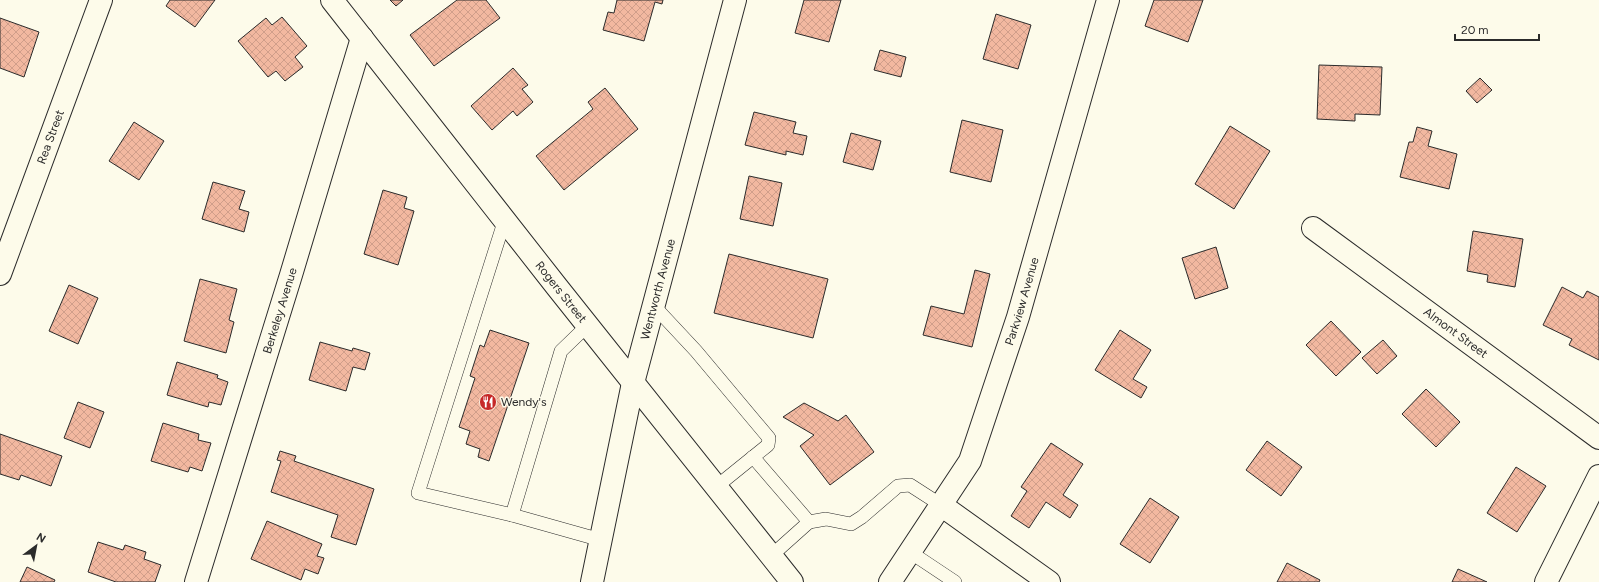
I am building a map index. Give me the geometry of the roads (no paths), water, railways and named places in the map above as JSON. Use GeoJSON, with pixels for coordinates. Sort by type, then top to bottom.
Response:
{"type":"FeatureCollection","features":[{"type":"Feature","properties":{"kind":"street","name":"Rea Street"},"geometry":{"type":"LineString","coordinates":[[0,274],[101,0]]}},
{"type":"Feature","properties":{"kind":"street","name":"Rogers Street"},"geometry":{"type":"LineString","coordinates":[[332,0],[504,220],[792,582]]}},
{"type":"Feature","properties":{"kind":"street","name":"Wentworth Avenue"},"geometry":{"type":"LineString","coordinates":[[592,582],[633,383],[735,0]]}},
{"type":"Feature","properties":{"kind":"street","name":"Parkview Avenue"},"geometry":{"type":"LineString","coordinates":[[890,582],[970,461],[1015,324],[1108,0]]}},
{"type":"Feature","properties":{"kind":"street","name":"Berkeley Avenue"},"geometry":{"type":"LineString","coordinates":[[196,582],[289,283],[362,38]]}},
{"type":"Feature","properties":{"kind":"street","name":"Almont Street"},"geometry":{"type":"LineString","coordinates":[[1313,228],[1599,438]]}},
{"type":"Feature","properties":{"kind":"street"},"geometry":{"type":"LineString","coordinates":[[1546,582],[1599,476]]}},
{"type":"Feature","properties":{"kind":"street"},"geometry":{"type":"LineString","coordinates":[[941,505],[1049,582]]}},
{"type":"Feature","properties":{"kind":"lane"},"geometry":{"type":"LineString","coordinates":[[504,220],[418,494],[512,515],[601,540]]}},
{"type":"Feature","properties":{"kind":"lane"},"geometry":{"type":"LineString","coordinates":[[654,306],[696,351],[769,438],[768,445],[716,487]]}},
{"type":"Feature","properties":{"kind":"lane"},"geometry":{"type":"LineString","coordinates":[[512,515],[561,351],[588,325]]}},
{"type":"Feature","properties":{"kind":"lane"},"geometry":{"type":"LineString","coordinates":[[753,457],[808,522]]}},
{"type":"Feature","properties":{"kind":"lane"},"geometry":{"type":"LineString","coordinates":[[771,556],[808,522],[826,519],[851,524],[862,517],[898,486],[910,485],[941,505]]}},
{"type":"Feature","properties":{"kind":"lane"},"geometry":{"type":"LineString","coordinates":[[910,552],[955,582]]}},
{"type":"Feature","properties":{"kind":"place","name":"Wendy's"},"geometry":{"type":"Point","coordinates":[488,402]}}]}
